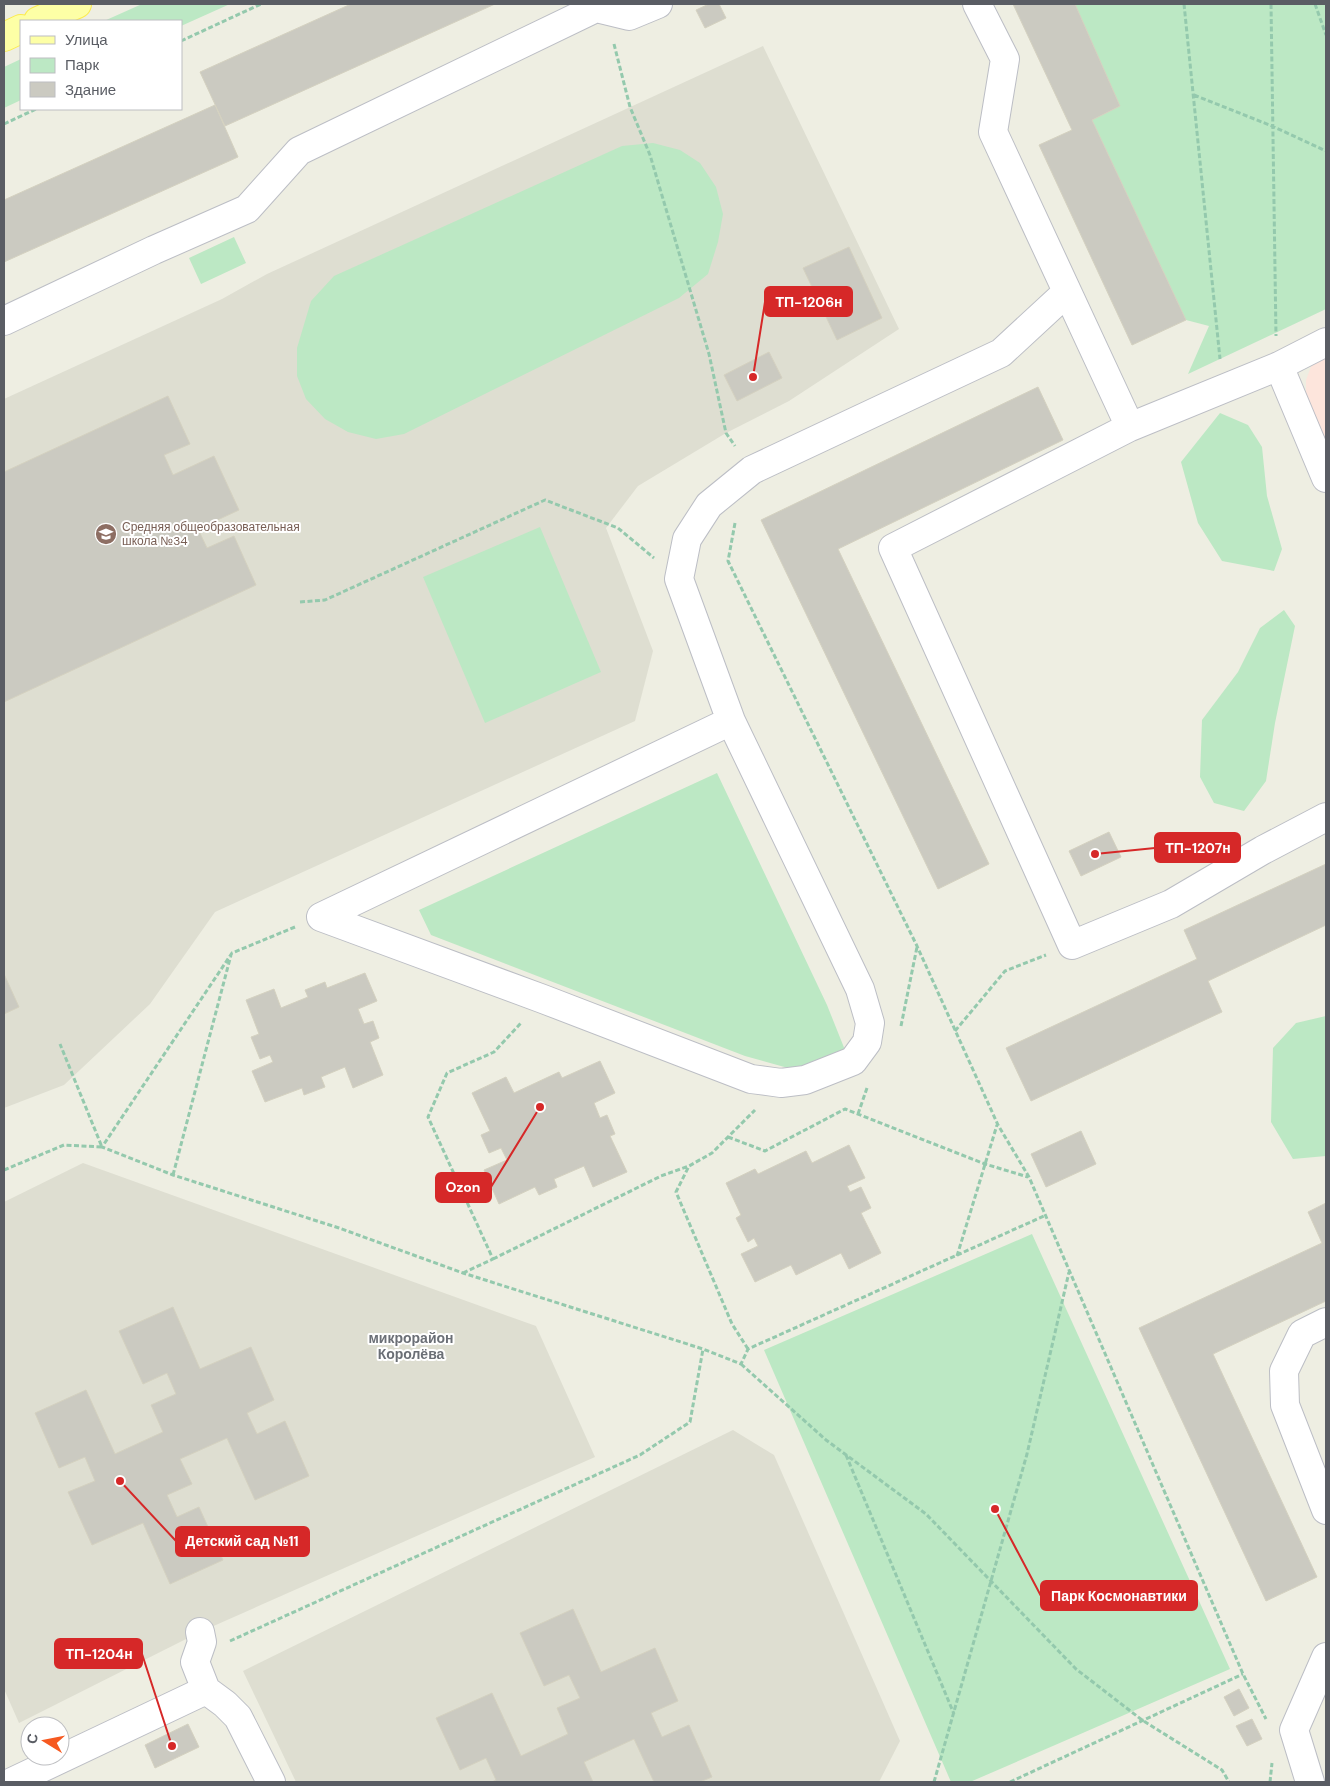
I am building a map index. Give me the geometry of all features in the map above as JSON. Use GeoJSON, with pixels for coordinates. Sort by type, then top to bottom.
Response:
{"type":"FeatureCollection","features":[{"type":"Feature","properties":{"kind":"main road"},"geometry":{"type":"LineString","coordinates":[[40,20],[77,4]]}},
{"type":"Feature","properties":{"kind":"main road"},"geometry":{"type":"LineString","coordinates":[[4,37],[20,29]]}},
{"type":"Feature","properties":{"kind":"lane"},"geometry":{"type":"LineString","coordinates":[[4,321],[154,250],[247,209],[299,151],[600,8],[629,16],[658,4]]}},
{"type":"Feature","properties":{"kind":"lane"},"geometry":{"type":"LineString","coordinates":[[977,4],[1006,60],[993,132],[1130,427]]}},
{"type":"Feature","properties":{"kind":"lane"},"geometry":{"type":"LineString","coordinates":[[321,917],[544,998],[751,1079],[781,1083],[805,1080],[853,1061],[867,1042],[870,1023],[860,989],[731,721],[679,579],[687,539],[709,505],[752,470],[1000,353],[1067,292]]}},
{"type":"Feature","properties":{"kind":"lane"},"geometry":{"type":"LineString","coordinates":[[1326,342],[1278,353],[893,548],[1072,945],[1171,904],[1263,850],[1326,817]]}},
{"type":"Feature","properties":{"kind":"lane"},"geometry":{"type":"LineString","coordinates":[[1278,353],[1326,478]]}},
{"type":"Feature","properties":{"kind":"lane"},"geometry":{"type":"LineString","coordinates":[[321,917],[731,721]]}},
{"type":"Feature","properties":{"kind":"lane"},"geometry":{"type":"LineString","coordinates":[[1326,1322],[1302,1334],[1284,1371],[1285,1405],[1326,1510]]}},
{"type":"Feature","properties":{"kind":"lane"},"geometry":{"type":"LineString","coordinates":[[211,1638],[202,1642],[195,1662],[206,1690],[225,1704],[238,1718],[271,1782]]}},
{"type":"Feature","properties":{"kind":"lane"},"geometry":{"type":"LineString","coordinates":[[1310,1782],[1294,1730],[1326,1657]]}},
{"type":"Feature","properties":{"kind":"lane"},"geometry":{"type":"LineString","coordinates":[[12,1782],[206,1690]]}},
{"type":"Feature","properties":{"kind":"path"},"geometry":{"type":"LineString","coordinates":[[182,41],[261,4]]}},
{"type":"Feature","properties":{"kind":"path"},"geometry":{"type":"LineString","coordinates":[[1184,4],[1221,365]]}},
{"type":"Feature","properties":{"kind":"path"},"geometry":{"type":"LineString","coordinates":[[1271,4],[1278,353]]}},
{"type":"Feature","properties":{"kind":"path"},"geometry":{"type":"LineString","coordinates":[[1315,4],[1326,35]]}},
{"type":"Feature","properties":{"kind":"path"},"geometry":{"type":"LineString","coordinates":[[600,8],[612,38],[630,107],[650,155],[706,345],[726,433],[752,470]]}},
{"type":"Feature","properties":{"kind":"path"},"geometry":{"type":"LineString","coordinates":[[1194,95],[1272,126],[1326,151]]}},
{"type":"Feature","properties":{"kind":"path"},"geometry":{"type":"LineString","coordinates":[[4,124],[34,110]]}},
{"type":"Feature","properties":{"kind":"path"},"geometry":{"type":"LineString","coordinates":[[300,602],[324,600],[545,500],[618,528],[679,579]]}},
{"type":"Feature","properties":{"kind":"path"},"geometry":{"type":"LineString","coordinates":[[739,518],[734,525],[728,561],[917,946],[998,1125],[1029,1177],[1044,1216],[1244,1674],[1267,1722]]}},
{"type":"Feature","properties":{"kind":"path"},"geometry":{"type":"LineString","coordinates":[[102,1147],[232,953],[321,917]]}},
{"type":"Feature","properties":{"kind":"path"},"geometry":{"type":"LineString","coordinates":[[955,1031],[1005,971],[1072,945]]}},
{"type":"Feature","properties":{"kind":"path"},"geometry":{"type":"LineString","coordinates":[[173,1175],[232,953]]}},
{"type":"Feature","properties":{"kind":"path"},"geometry":{"type":"LineString","coordinates":[[493,1259],[428,1117],[447,1073],[494,1052],[544,998]]}},
{"type":"Feature","properties":{"kind":"path"},"geometry":{"type":"LineString","coordinates":[[60,1044],[102,1147]]}},
{"type":"Feature","properties":{"kind":"path"},"geometry":{"type":"LineString","coordinates":[[463,1273],[661,1176],[689,1166],[712,1153],[781,1083]]}},
{"type":"Feature","properties":{"kind":"path"},"geometry":{"type":"LineString","coordinates":[[728,1137],[765,1151],[845,1109],[985,1164],[1029,1177]]}},
{"type":"Feature","properties":{"kind":"path"},"geometry":{"type":"LineString","coordinates":[[957,1257],[998,1125]]}},
{"type":"Feature","properties":{"kind":"path"},"geometry":{"type":"LineString","coordinates":[[4,1170],[64,1145],[102,1147],[173,1175],[339,1228],[463,1273],[703,1349],[741,1364],[826,1440],[926,1514],[1076,1669],[1142,1720],[1222,1770],[1229,1782]]}},
{"type":"Feature","properties":{"kind":"path"},"geometry":{"type":"LineString","coordinates":[[689,1166],[676,1192],[732,1324],[748,1349]]}},
{"type":"Feature","properties":{"kind":"path"},"geometry":{"type":"LineString","coordinates":[[741,1364],[748,1349],[957,1257],[1044,1216]]}},
{"type":"Feature","properties":{"kind":"path"},"geometry":{"type":"LineString","coordinates":[[934,1782],[1027,1454],[1069,1272]]}},
{"type":"Feature","properties":{"kind":"path"},"geometry":{"type":"LineString","coordinates":[[211,1638],[640,1455],[690,1422],[703,1349]]}},
{"type":"Feature","properties":{"kind":"path"},"geometry":{"type":"LineString","coordinates":[[845,1454],[954,1715]]}},
{"type":"Feature","properties":{"kind":"path"},"geometry":{"type":"LineString","coordinates":[[1010,1782],[1244,1674]]}},
{"type":"Feature","properties":{"kind":"shaded area"},"geometry":{"type":"Polygon","coordinates":[[[763,46],[899,329],[789,401],[726,433],[638,486],[606,528],[653,651],[635,721],[215,912],[150,1004],[64,1085],[4,1108],[4,399],[222,299],[267,274],[763,46]]]}},
{"type":"Feature","properties":{"kind":"shaded area"},"geometry":{"type":"Polygon","coordinates":[[[1326,352],[1326,445],[1306,398],[1306,380],[1312,364],[1326,352]]]}},
{"type":"Feature","properties":{"kind":"shaded area"},"geometry":{"type":"Polygon","coordinates":[[[83,1163],[536,1326],[595,1457],[200,1632],[33,1716],[20,1716],[19,1723],[4,1689],[4,1202],[83,1163]]]}},
{"type":"Feature","properties":{"kind":"shaded area"},"geometry":{"type":"Polygon","coordinates":[[[733,1430],[774,1455],[900,1741],[879,1782],[296,1782],[243,1671],[733,1430]]]}},
{"type":"Feature","properties":{"kind":"green space"},"geometry":{"type":"Polygon","coordinates":[[[142,4],[230,4],[182,26],[182,20],[106,20],[142,4]]]}},
{"type":"Feature","properties":{"kind":"green space"},"geometry":{"type":"Polygon","coordinates":[[[1075,4],[1326,4],[1326,309],[1188,374],[1209,326],[1186,320],[1092,120],[1120,106],[1075,4]]]}},
{"type":"Feature","properties":{"kind":"green space"},"geometry":{"type":"Polygon","coordinates":[[[20,59],[20,100],[4,108],[4,67],[20,59]]]}},
{"type":"Feature","properties":{"kind":"green space"},"geometry":{"type":"Polygon","coordinates":[[[653,143],[680,150],[700,163],[716,187],[723,214],[718,242],[708,274],[679,298],[404,434],[376,439],[348,432],[325,419],[306,399],[297,376],[297,348],[311,301],[334,276],[622,146],[653,143]]]}},
{"type":"Feature","properties":{"kind":"green space"},"geometry":{"type":"Polygon","coordinates":[[[234,237],[246,263],[201,284],[189,258],[234,237]]]}},
{"type":"Feature","properties":{"kind":"green space"},"geometry":{"type":"Polygon","coordinates":[[[1220,413],[1248,425],[1262,447],[1267,496],[1282,549],[1274,571],[1222,561],[1198,523],[1181,462],[1220,413]]]}},
{"type":"Feature","properties":{"kind":"green space"},"geometry":{"type":"Polygon","coordinates":[[[540,527],[601,672],[485,723],[423,577],[540,527]]]}},
{"type":"Feature","properties":{"kind":"green space"},"geometry":{"type":"Polygon","coordinates":[[[1284,610],[1295,626],[1275,723],[1266,781],[1244,811],[1214,803],[1200,777],[1202,720],[1238,672],[1260,628],[1284,610]]]}},
{"type":"Feature","properties":{"kind":"green space"},"geometry":{"type":"Polygon","coordinates":[[[717,773],[827,1005],[845,1050],[813,1065],[788,1068],[745,1056],[431,935],[419,910],[717,773]]]}},
{"type":"Feature","properties":{"kind":"green space"},"geometry":{"type":"Polygon","coordinates":[[[1326,1016],[1326,1156],[1293,1159],[1271,1122],[1273,1048],[1296,1023],[1326,1016]]]}},
{"type":"Feature","properties":{"kind":"green space"},"geometry":{"type":"Polygon","coordinates":[[[1032,1234],[1230,1669],[970,1782],[951,1782],[764,1350],[1032,1234]]]}},
{"type":"Feature","properties":{"kind":"building"},"geometry":{"type":"Polygon","coordinates":[[[351,4],[495,4],[225,126],[200,72],[351,4]]]}},
{"type":"Feature","properties":{"kind":"building"},"geometry":{"type":"Polygon","coordinates":[[[709,4],[719,4],[726,18],[705,28],[696,10],[709,4]]]}},
{"type":"Feature","properties":{"kind":"building"},"geometry":{"type":"Polygon","coordinates":[[[1013,4],[1075,4],[1120,106],[1092,120],[1186,320],[1132,345],[1039,145],[1072,130],[1013,4]]]}},
{"type":"Feature","properties":{"kind":"building"},"geometry":{"type":"Polygon","coordinates":[[[215,105],[238,157],[4,262],[4,200],[215,105]]]}},
{"type":"Feature","properties":{"kind":"building"},"geometry":{"type":"Polygon","coordinates":[[[849,247],[882,318],[837,340],[803,268],[849,247]]]}},
{"type":"Feature","properties":{"kind":"building"},"geometry":{"type":"Polygon","coordinates":[[[769,352],[782,378],[737,401],[724,375],[769,352]]]}},
{"type":"Feature","properties":{"kind":"building"},"geometry":{"type":"Polygon","coordinates":[[[1038,387],[1063,440],[838,549],[989,864],[938,889],[761,520],[1038,387]]]}},
{"type":"Feature","properties":{"kind":"building"},"geometry":{"type":"Polygon","coordinates":[[[168,396],[190,444],[164,455],[173,475],[214,456],[239,510],[198,529],[207,548],[234,536],[256,585],[4,702],[4,472],[168,396]]]}},
{"type":"Feature","properties":{"kind":"building"},"geometry":{"type":"Polygon","coordinates":[[[1109,832],[1121,857],[1081,876],[1069,851],[1109,832]]]}},
{"type":"Feature","properties":{"kind":"building"},"geometry":{"type":"Polygon","coordinates":[[[1326,864],[1326,925],[1208,981],[1222,1012],[1031,1101],[1006,1048],[1197,959],[1184,930],[1326,864]]]}},
{"type":"Feature","properties":{"kind":"building"},"geometry":{"type":"Polygon","coordinates":[[[365,973],[377,1001],[358,1009],[364,1024],[373,1021],[379,1038],[370,1042],[383,1075],[353,1088],[345,1067],[321,1077],[325,1087],[304,1095],[302,1088],[265,1102],[252,1071],[273,1062],[270,1055],[260,1059],[251,1037],[259,1034],[246,1000],[274,989],[281,1008],[308,997],[305,990],[325,982],[327,988],[365,973]]]}},
{"type":"Feature","properties":{"kind":"building"},"geometry":{"type":"Polygon","coordinates":[[[4,974],[19,1007],[4,1014],[4,974]]]}},
{"type":"Feature","properties":{"kind":"building"},"geometry":{"type":"Polygon","coordinates":[[[600,1061],[615,1093],[594,1103],[600,1118],[607,1115],[615,1134],[610,1136],[627,1172],[593,1187],[584,1166],[554,1179],[557,1187],[539,1195],[535,1187],[499,1204],[484,1170],[507,1160],[501,1148],[489,1153],[481,1135],[490,1131],[472,1093],[506,1077],[514,1093],[559,1072],[562,1078],[600,1061]]]}},
{"type":"Feature","properties":{"kind":"building"},"geometry":{"type":"Polygon","coordinates":[[[1081,1131],[1096,1164],[1046,1187],[1031,1154],[1081,1131]]]}},
{"type":"Feature","properties":{"kind":"building"},"geometry":{"type":"Polygon","coordinates":[[[849,1145],[865,1178],[847,1186],[850,1192],[861,1187],[871,1208],[861,1213],[881,1253],[849,1269],[841,1253],[796,1275],[791,1265],[755,1282],[741,1254],[758,1246],[754,1238],[748,1242],[736,1218],[741,1215],[726,1183],[755,1169],[758,1174],[806,1151],[812,1163],[849,1145]]]}},
{"type":"Feature","properties":{"kind":"building"},"geometry":{"type":"Polygon","coordinates":[[[1326,1203],[1326,1301],[1213,1354],[1317,1577],[1266,1601],[1139,1328],[1322,1243],[1308,1212],[1326,1203]]]}},
{"type":"Feature","properties":{"kind":"building"},"geometry":{"type":"Polygon","coordinates":[[[173,1307],[200,1369],[251,1347],[274,1400],[247,1413],[257,1434],[285,1421],[309,1476],[255,1500],[227,1438],[180,1459],[192,1484],[167,1495],[177,1517],[199,1507],[223,1560],[170,1584],[143,1523],[92,1545],[68,1492],[95,1481],[85,1457],[59,1468],[35,1413],[86,1390],[115,1454],[163,1432],[151,1405],[176,1394],[167,1373],[143,1384],[119,1331],[173,1307]]]}},
{"type":"Feature","properties":{"kind":"building"},"geometry":{"type":"Polygon","coordinates":[[[573,1609],[601,1672],[655,1648],[678,1701],[651,1713],[662,1737],[689,1725],[712,1777],[700,1782],[654,1782],[634,1739],[584,1762],[593,1782],[492,1782],[496,1780],[486,1758],[460,1770],[436,1718],[492,1693],[521,1756],[568,1734],[557,1708],[580,1698],[569,1675],[544,1686],[520,1633],[573,1609]]]}},
{"type":"Feature","properties":{"kind":"building"},"geometry":{"type":"Polygon","coordinates":[[[1239,1689],[1249,1708],[1234,1716],[1224,1697],[1239,1689]]]}},
{"type":"Feature","properties":{"kind":"building"},"geometry":{"type":"Polygon","coordinates":[[[1252,1719],[1262,1739],[1247,1746],[1236,1726],[1252,1719]]]}},
{"type":"Feature","properties":{"kind":"building"},"geometry":{"type":"Polygon","coordinates":[[[188,1724],[199,1747],[155,1768],[145,1745],[188,1724]]]}},
{"type":"Feature","properties":{"kind":"place","name":"ТП-1206н"},"geometry":{"type":"Point","coordinates":[753,377]}},
{"type":"Feature","properties":{"kind":"place","name":"Средняя общеобразовательная школа №34"},"geometry":{"type":"Point","coordinates":[106,534]}},
{"type":"Feature","properties":{"kind":"place","name":"ТП-1207н"},"geometry":{"type":"Point","coordinates":[1095,854]}},
{"type":"Feature","properties":{"kind":"place","name":"Ozon"},"geometry":{"type":"Point","coordinates":[540,1107]}},
{"type":"Feature","properties":{"kind":"place","name":"Детский сад №11"},"geometry":{"type":"Point","coordinates":[120,1481]}},
{"type":"Feature","properties":{"kind":"place","name":"Парк Космонавтики"},"geometry":{"type":"Point","coordinates":[995,1509]}},
{"type":"Feature","properties":{"kind":"place","name":"ТП-1204н"},"geometry":{"type":"Point","coordinates":[172,1746]}},
{"type":"Feature","properties":{"kind":"district","name":"микрорайон Королёва"},"geometry":{"type":"Point","coordinates":[411,1346]}}]}
